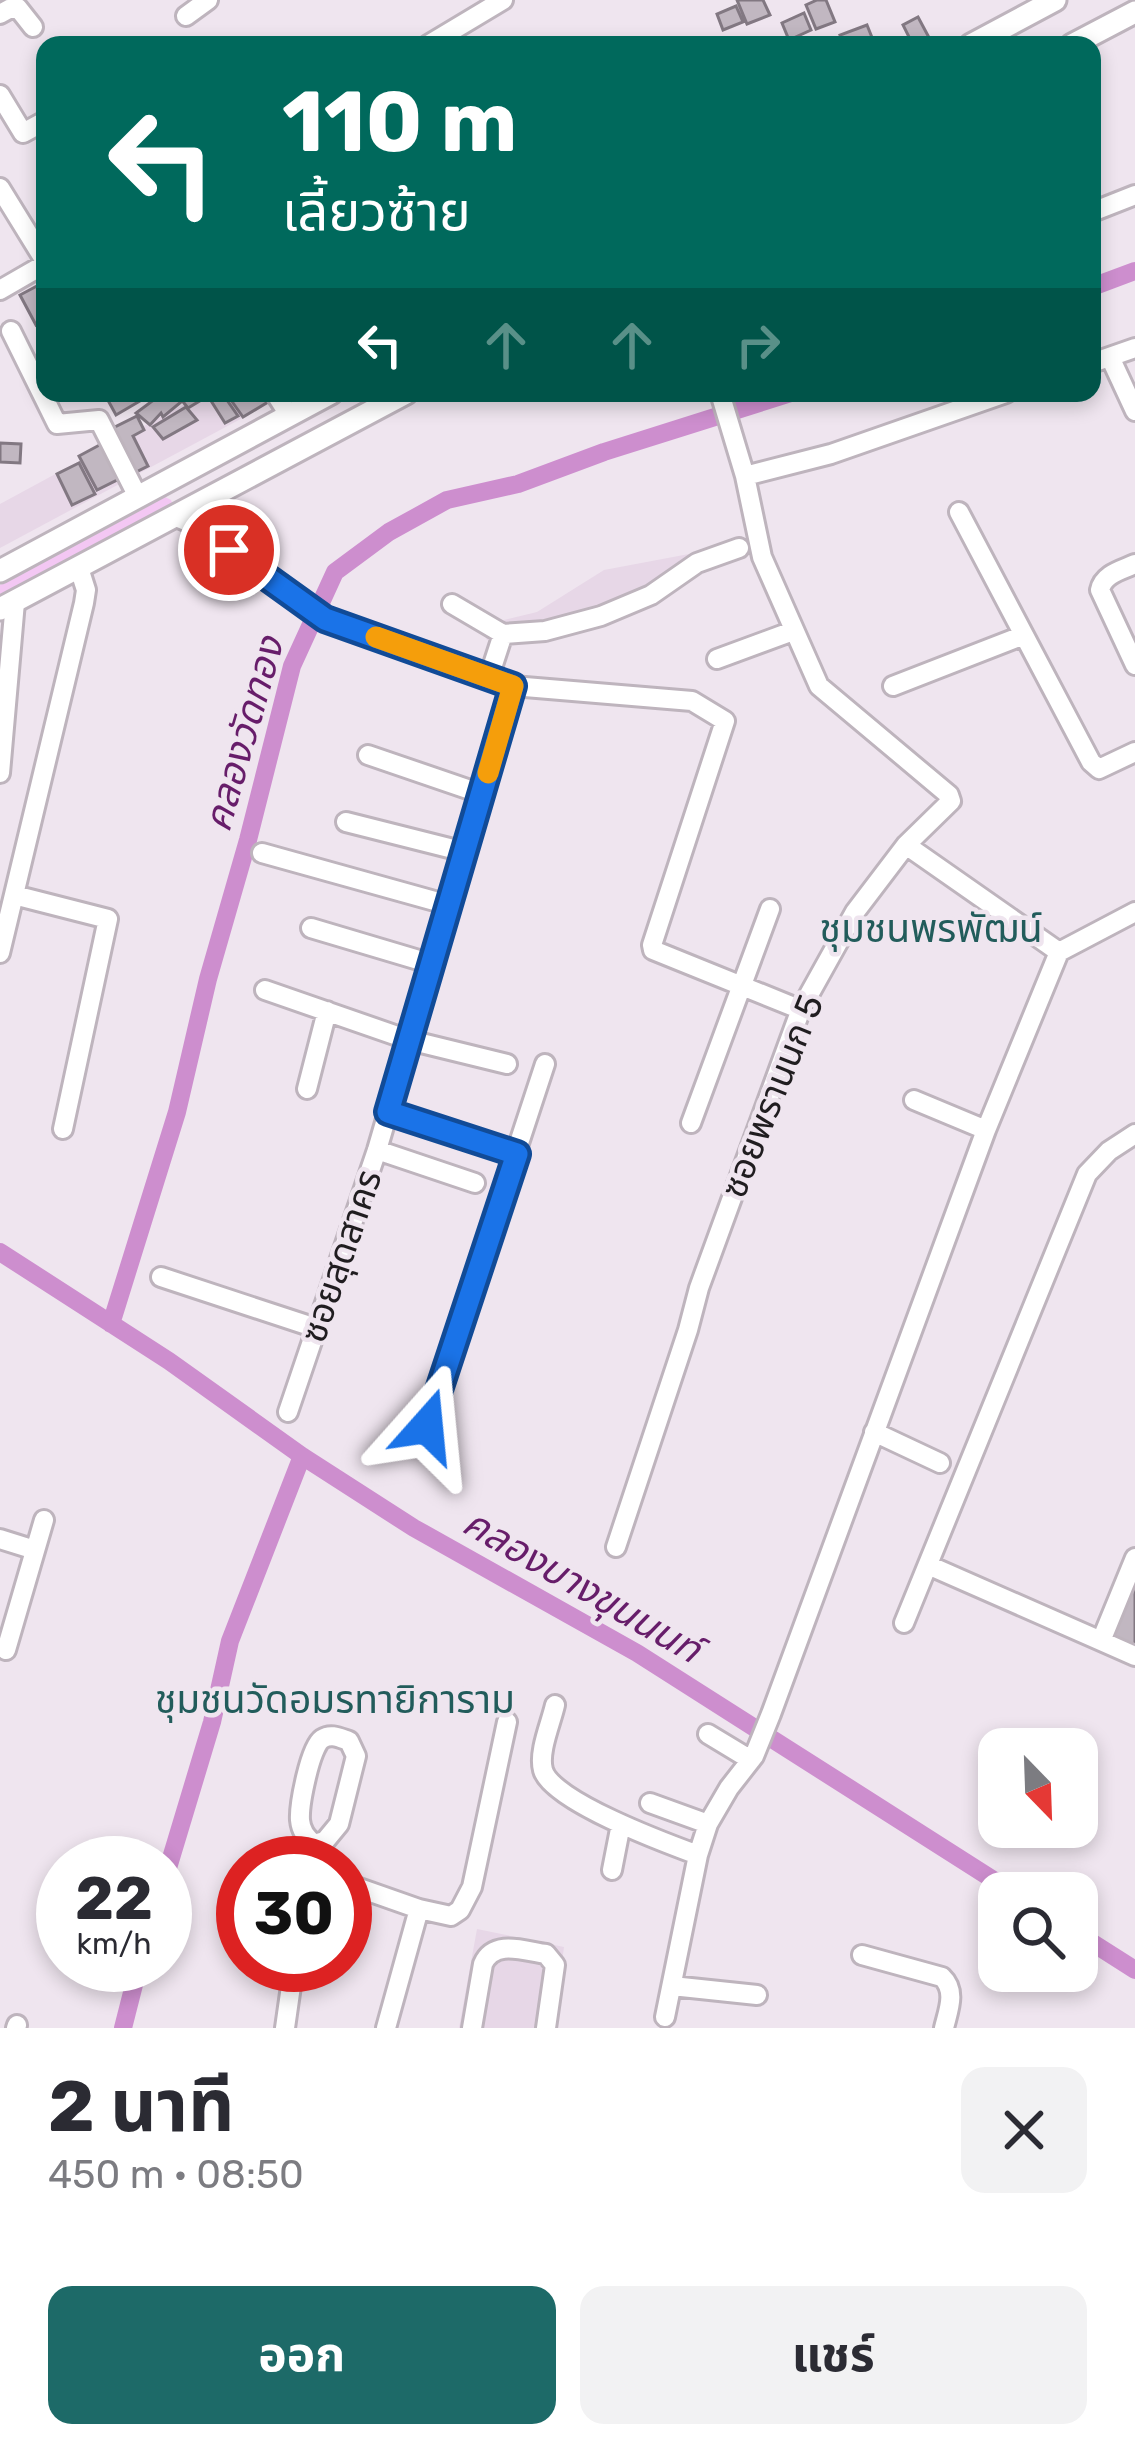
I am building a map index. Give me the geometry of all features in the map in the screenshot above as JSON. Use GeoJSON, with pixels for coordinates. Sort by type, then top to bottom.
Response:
{"type":"FeatureCollection","features":[{"type":"Feature","properties":{"kind":"main road"},"geometry":{"type":"LineString","coordinates":[[988,36],[1054,0]]}},
{"type":"Feature","properties":{"kind":"main road"},"geometry":{"type":"LineString","coordinates":[[1090,36],[1135,13]]}},
{"type":"Feature","properties":{"kind":"main road"},"geometry":{"type":"LineString","coordinates":[[0,571],[314,402]]}},
{"type":"Feature","properties":{"kind":"main road"},"geometry":{"type":"LineString","coordinates":[[318,402],[309,415],[312,422],[334,431]]}},
{"type":"Feature","properties":{"kind":"main road"},"geometry":{"type":"LineString","coordinates":[[7,606],[389,402]]}},
{"type":"Feature","properties":{"kind":"main road"},"geometry":{"type":"LineString","coordinates":[[251,436],[273,430],[282,434],[285,447],[274,463]]}},
{"type":"Feature","properties":{"kind":"main road"},"geometry":{"type":"LineString","coordinates":[[142,495],[164,488],[175,491],[182,505],[174,516]]}},
{"type":"Feature","properties":{"kind":"street"},"geometry":{"type":"LineString","coordinates":[[186,16],[208,0]]}},
{"type":"Feature","properties":{"kind":"street"},"geometry":{"type":"LineString","coordinates":[[443,36],[503,0]]}},
{"type":"Feature","properties":{"kind":"street"},"geometry":{"type":"LineString","coordinates":[[0,14],[19,8],[33,27]]}},
{"type":"Feature","properties":{"kind":"street"},"geometry":{"type":"LineString","coordinates":[[0,94],[23,133],[36,126]]}},
{"type":"Feature","properties":{"kind":"street"},"geometry":{"type":"LineString","coordinates":[[0,188],[8,219],[36,252]]}},
{"type":"Feature","properties":{"kind":"street"},"geometry":{"type":"LineString","coordinates":[[1101,208],[1135,195]]}},
{"type":"Feature","properties":{"kind":"street"},"geometry":{"type":"LineString","coordinates":[[0,290],[36,268]]}},
{"type":"Feature","properties":{"kind":"street"},"geometry":{"type":"LineString","coordinates":[[11,331],[36,382]]}},
{"type":"Feature","properties":{"kind":"street"},"geometry":{"type":"LineString","coordinates":[[1135,348],[1101,360],[1135,411]]}},
{"type":"Feature","properties":{"kind":"street"},"geometry":{"type":"LineString","coordinates":[[46,402],[57,424],[99,421],[142,495]]}},
{"type":"Feature","properties":{"kind":"street"},"geometry":{"type":"LineString","coordinates":[[280,402],[289,416]]}},
{"type":"Feature","properties":{"kind":"street","name":"ซอยพรานนก 5"},"geometry":{"type":"LineString","coordinates":[[616,1546],[699,1288],[802,1009],[855,911],[906,845],[951,802],[950,795],[819,686],[762,557],[723,402]]}},
{"type":"Feature","properties":{"kind":"street"},"geometry":{"type":"LineString","coordinates":[[745,476],[831,454],[980,402]]}},
{"type":"Feature","properties":{"kind":"street"},"geometry":{"type":"LineString","coordinates":[[959,512],[1091,762],[1099,769],[1135,752]]}},
{"type":"Feature","properties":{"kind":"street"},"geometry":{"type":"LineString","coordinates":[[174,516],[195,525],[325,619],[513,686],[692,700],[725,721],[652,945],[656,953],[794,1007]]}},
{"type":"Feature","properties":{"kind":"street"},"geometry":{"type":"LineString","coordinates":[[452,604],[503,634],[545,631],[651,596],[697,562],[739,548]]}},
{"type":"Feature","properties":{"kind":"street"},"geometry":{"type":"LineString","coordinates":[[1135,564],[1107,577],[1100,590],[1135,664]]}},
{"type":"Feature","properties":{"kind":"street"},"geometry":{"type":"LineString","coordinates":[[0,953],[86,593],[79,568]]}},
{"type":"Feature","properties":{"kind":"street"},"geometry":{"type":"LineString","coordinates":[[0,772],[7,606]]}},
{"type":"Feature","properties":{"kind":"street"},"geometry":{"type":"LineString","coordinates":[[717,659],[793,631]]}},
{"type":"Feature","properties":{"kind":"street"},"geometry":{"type":"LineString","coordinates":[[489,677],[503,634]]}},
{"type":"Feature","properties":{"kind":"street"},"geometry":{"type":"LineString","coordinates":[[893,686],[1024,635]]}},
{"type":"Feature","properties":{"kind":"street","name":"ซอยสุดสาคร"},"geometry":{"type":"LineString","coordinates":[[288,1412],[377,1150],[464,852],[469,815],[482,794],[513,686]]}},
{"type":"Feature","properties":{"kind":"street"},"geometry":{"type":"LineString","coordinates":[[368,755],[482,794]]}},
{"type":"Feature","properties":{"kind":"street"},"geometry":{"type":"LineString","coordinates":[[346,821],[464,852]]}},
{"type":"Feature","properties":{"kind":"street"},"geometry":{"type":"LineString","coordinates":[[906,845],[1059,952]]}},
{"type":"Feature","properties":{"kind":"street"},"geometry":{"type":"LineString","coordinates":[[262,853],[449,905]]}},
{"type":"Feature","properties":{"kind":"street"},"geometry":{"type":"LineString","coordinates":[[14,896],[108,919],[63,1130]]}},
{"type":"Feature","properties":{"kind":"street"},"geometry":{"type":"LineString","coordinates":[[691,1123],[770,909]]}},
{"type":"Feature","properties":{"kind":"street"},"geometry":{"type":"LineString","coordinates":[[665,2017],[707,1824],[753,1758],[771,1714],[986,1130],[1059,952],[1135,912]]}},
{"type":"Feature","properties":{"kind":"street"},"geometry":{"type":"LineString","coordinates":[[311,928],[431,964]]}},
{"type":"Feature","properties":{"kind":"street"},"geometry":{"type":"LineString","coordinates":[[265,990],[409,1040],[507,1064]]}},
{"type":"Feature","properties":{"kind":"street"},"geometry":{"type":"LineString","coordinates":[[307,1089],[327,1011]]}},
{"type":"Feature","properties":{"kind":"street"},"geometry":{"type":"LineString","coordinates":[[427,1426],[545,1064]]}},
{"type":"Feature","properties":{"kind":"street"},"geometry":{"type":"LineString","coordinates":[[914,1100],[986,1130]]}},
{"type":"Feature","properties":{"kind":"street"},"geometry":{"type":"LineString","coordinates":[[388,1112],[517,1154]]}},
{"type":"Feature","properties":{"kind":"street"},"geometry":{"type":"LineString","coordinates":[[904,1623],[1088,1174],[1109,1150],[1135,1134]]}},
{"type":"Feature","properties":{"kind":"street"},"geometry":{"type":"LineString","coordinates":[[377,1150],[476,1183]]}},
{"type":"Feature","properties":{"kind":"street"},"geometry":{"type":"LineString","coordinates":[[160,1277],[316,1328]]}},
{"type":"Feature","properties":{"kind":"street"},"geometry":{"type":"LineString","coordinates":[[874,1432],[940,1463]]}},
{"type":"Feature","properties":{"kind":"street"},"geometry":{"type":"LineString","coordinates":[[6,1650],[44,1520]]}},
{"type":"Feature","properties":{"kind":"street"},"geometry":{"type":"LineString","coordinates":[[0,1539],[35,1550]]}},
{"type":"Feature","properties":{"kind":"street"},"geometry":{"type":"LineString","coordinates":[[1101,1641],[1135,1558]]}},
{"type":"Feature","properties":{"kind":"street"},"geometry":{"type":"LineString","coordinates":[[928,1565],[1135,1656]]}},
{"type":"Feature","properties":{"kind":"street"},"geometry":{"type":"LineString","coordinates":[[555,1705],[542,1765],[545,1776],[621,1824],[698,1855]]}},
{"type":"Feature","properties":{"kind":"street"},"geometry":{"type":"LineString","coordinates":[[372,1892],[419,1909],[455,1914],[460,1910],[472,1887],[508,1722]]}},
{"type":"Feature","properties":{"kind":"street"},"geometry":{"type":"LineString","coordinates":[[708,1734],[753,1758]]}},
{"type":"Feature","properties":{"kind":"street"},"geometry":{"type":"LineString","coordinates":[[330,1735],[350,1741],[356,1756],[338,1824],[314,1854],[300,1812],[312,1750],[330,1735]]}},
{"type":"Feature","properties":{"kind":"street"},"geometry":{"type":"LineString","coordinates":[[650,1803],[707,1824]]}},
{"type":"Feature","properties":{"kind":"street"},"geometry":{"type":"LineString","coordinates":[[612,1870],[621,1824]]}},
{"type":"Feature","properties":{"kind":"street"},"geometry":{"type":"LineString","coordinates":[[386,2028],[419,1909]]}},
{"type":"Feature","properties":{"kind":"street"},"geometry":{"type":"LineString","coordinates":[[472,2028],[483,1964],[486,1955],[497,1948],[552,1958],[555,1966],[546,2028]]}},
{"type":"Feature","properties":{"kind":"street"},"geometry":{"type":"LineString","coordinates":[[862,1955],[949,1983],[944,2028]]}},
{"type":"Feature","properties":{"kind":"street"},"geometry":{"type":"LineString","coordinates":[[672,1986],[757,1995]]}},
{"type":"Feature","properties":{"kind":"street"},"geometry":{"type":"LineString","coordinates":[[285,2028],[290,1992]]}},
{"type":"Feature","properties":{"kind":"shaded area"},"geometry":{"type":"Polygon","coordinates":[[[188,402],[272,402],[0,548],[0,504],[188,402]]]}},
{"type":"Feature","properties":{"kind":"shaded area"},"geometry":{"type":"Polygon","coordinates":[[[165,497],[173,505],[0,599],[0,585],[165,497]]]}},
{"type":"Feature","properties":{"kind":"shaded area"},"geometry":{"type":"Polygon","coordinates":[[[689,554],[676,587],[545,631],[487,640],[479,626],[537,612],[604,570],[689,554]]]}},
{"type":"Feature","properties":{"kind":"shaded area"},"geometry":{"type":"Polygon","coordinates":[[[477,1929],[564,1947],[553,2028],[459,2028],[477,1929]]]}},
{"type":"Feature","properties":{"kind":"building"},"geometry":{"type":"Polygon","coordinates":[[[737,0],[763,0],[770,15],[747,24],[737,0]]]}},
{"type":"Feature","properties":{"kind":"building"},"geometry":{"type":"Polygon","coordinates":[[[826,0],[835,22],[816,29],[806,5],[826,0]]]}},
{"type":"Feature","properties":{"kind":"building"},"geometry":{"type":"Polygon","coordinates":[[[736,6],[743,22],[723,30],[717,14],[736,6]]]}},
{"type":"Feature","properties":{"kind":"building"},"geometry":{"type":"Polygon","coordinates":[[[804,13],[811,30],[787,36],[782,23],[804,13]]]}},
{"type":"Feature","properties":{"kind":"building"},"geometry":{"type":"Polygon","coordinates":[[[918,17],[928,36],[908,36],[903,25],[918,17]]]}},
{"type":"Feature","properties":{"kind":"building"},"geometry":{"type":"Polygon","coordinates":[[[867,25],[871,36],[840,36],[867,25]]]}},
{"type":"Feature","properties":{"kind":"building"},"geometry":{"type":"Polygon","coordinates":[[[36,287],[36,325],[20,295],[36,287]]]}},
{"type":"Feature","properties":{"kind":"building"},"geometry":{"type":"Polygon","coordinates":[[[109,402],[138,402],[116,415],[109,402]]]}},
{"type":"Feature","properties":{"kind":"building"},"geometry":{"type":"Polygon","coordinates":[[[151,402],[181,402],[150,425],[136,413],[151,402]]]}},
{"type":"Feature","properties":{"kind":"building"},"geometry":{"type":"Polygon","coordinates":[[[212,402],[228,402],[238,416],[225,423],[212,402]]]}},
{"type":"Feature","properties":{"kind":"building"},"geometry":{"type":"Polygon","coordinates":[[[232,402],[268,402],[243,417],[232,402]]]}},
{"type":"Feature","properties":{"kind":"building"},"geometry":{"type":"Polygon","coordinates":[[[186,407],[197,420],[163,439],[153,427],[186,407]]]}},
{"type":"Feature","properties":{"kind":"building"},"geometry":{"type":"Polygon","coordinates":[[[137,416],[144,430],[133,436],[148,466],[134,473],[111,429],[137,416]]]}},
{"type":"Feature","properties":{"kind":"building"},"geometry":{"type":"Polygon","coordinates":[[[107,441],[125,476],[97,490],[79,456],[107,441]]]}},
{"type":"Feature","properties":{"kind":"building"},"geometry":{"type":"Polygon","coordinates":[[[0,443],[21,444],[20,463],[0,462],[0,443]]]}},
{"type":"Feature","properties":{"kind":"building"},"geometry":{"type":"Polygon","coordinates":[[[79,463],[95,494],[72,505],[57,474],[79,463]]]}},
{"type":"Feature","properties":{"kind":"building"},"geometry":{"type":"Polygon","coordinates":[[[1135,1558],[1135,1656],[1101,1641],[1135,1558]]]}},
{"type":"Feature","properties":{"kind":"waterway","name":"คลองวัดทอง"},"geometry":{"type":"LineString","coordinates":[[1101,284],[1135,271]]}},
{"type":"Feature","properties":{"kind":"waterway","name":"คลองวัดทอง"},"geometry":{"type":"LineString","coordinates":[[111,1324],[177,1112],[292,666],[335,572],[389,532],[447,500],[518,484],[762,402]]}},
{"type":"Feature","properties":{"kind":"waterway","name":"คลองบางขุนนนท์"},"geometry":{"type":"LineString","coordinates":[[0,1252],[414,1528],[637,1653],[981,1872]]}},
{"type":"Feature","properties":{"kind":"waterway","name":"คลองวัดทอง"},"geometry":{"type":"LineString","coordinates":[[178,1836],[212,1722],[230,1641],[302,1456]]}},
{"type":"Feature","properties":{"kind":"waterway","name":"คลองบางขุนนนท์"},"geometry":{"type":"LineString","coordinates":[[1098,1946],[1135,1970]]}},
{"type":"Feature","properties":{"kind":"waterway","name":"คลองวัดทอง"},"geometry":{"type":"LineString","coordinates":[[123,2028],[132,1992]]}},
{"type":"Feature","properties":{"kind":"slow traffic"},"geometry":{"type":"LineString","coordinates":[[376,637],[513,686],[488,773]]}},
{"type":"Feature","properties":{"kind":"district","name":"ชุมชนพรพัฒน์"},"geometry":{"type":"Point","coordinates":[931,929]}},
{"type":"Feature","properties":{"kind":"district","name":"ชุมชนวัดอมรทายิการาม"},"geometry":{"type":"Point","coordinates":[335,1700]}},
{"type":"Feature","properties":{"kind":"route"},"geometry":{"type":"LineString","coordinates":[[229,550],[325,619],[513,686],[388,1112],[517,1154],[427,1426]]}}]}
